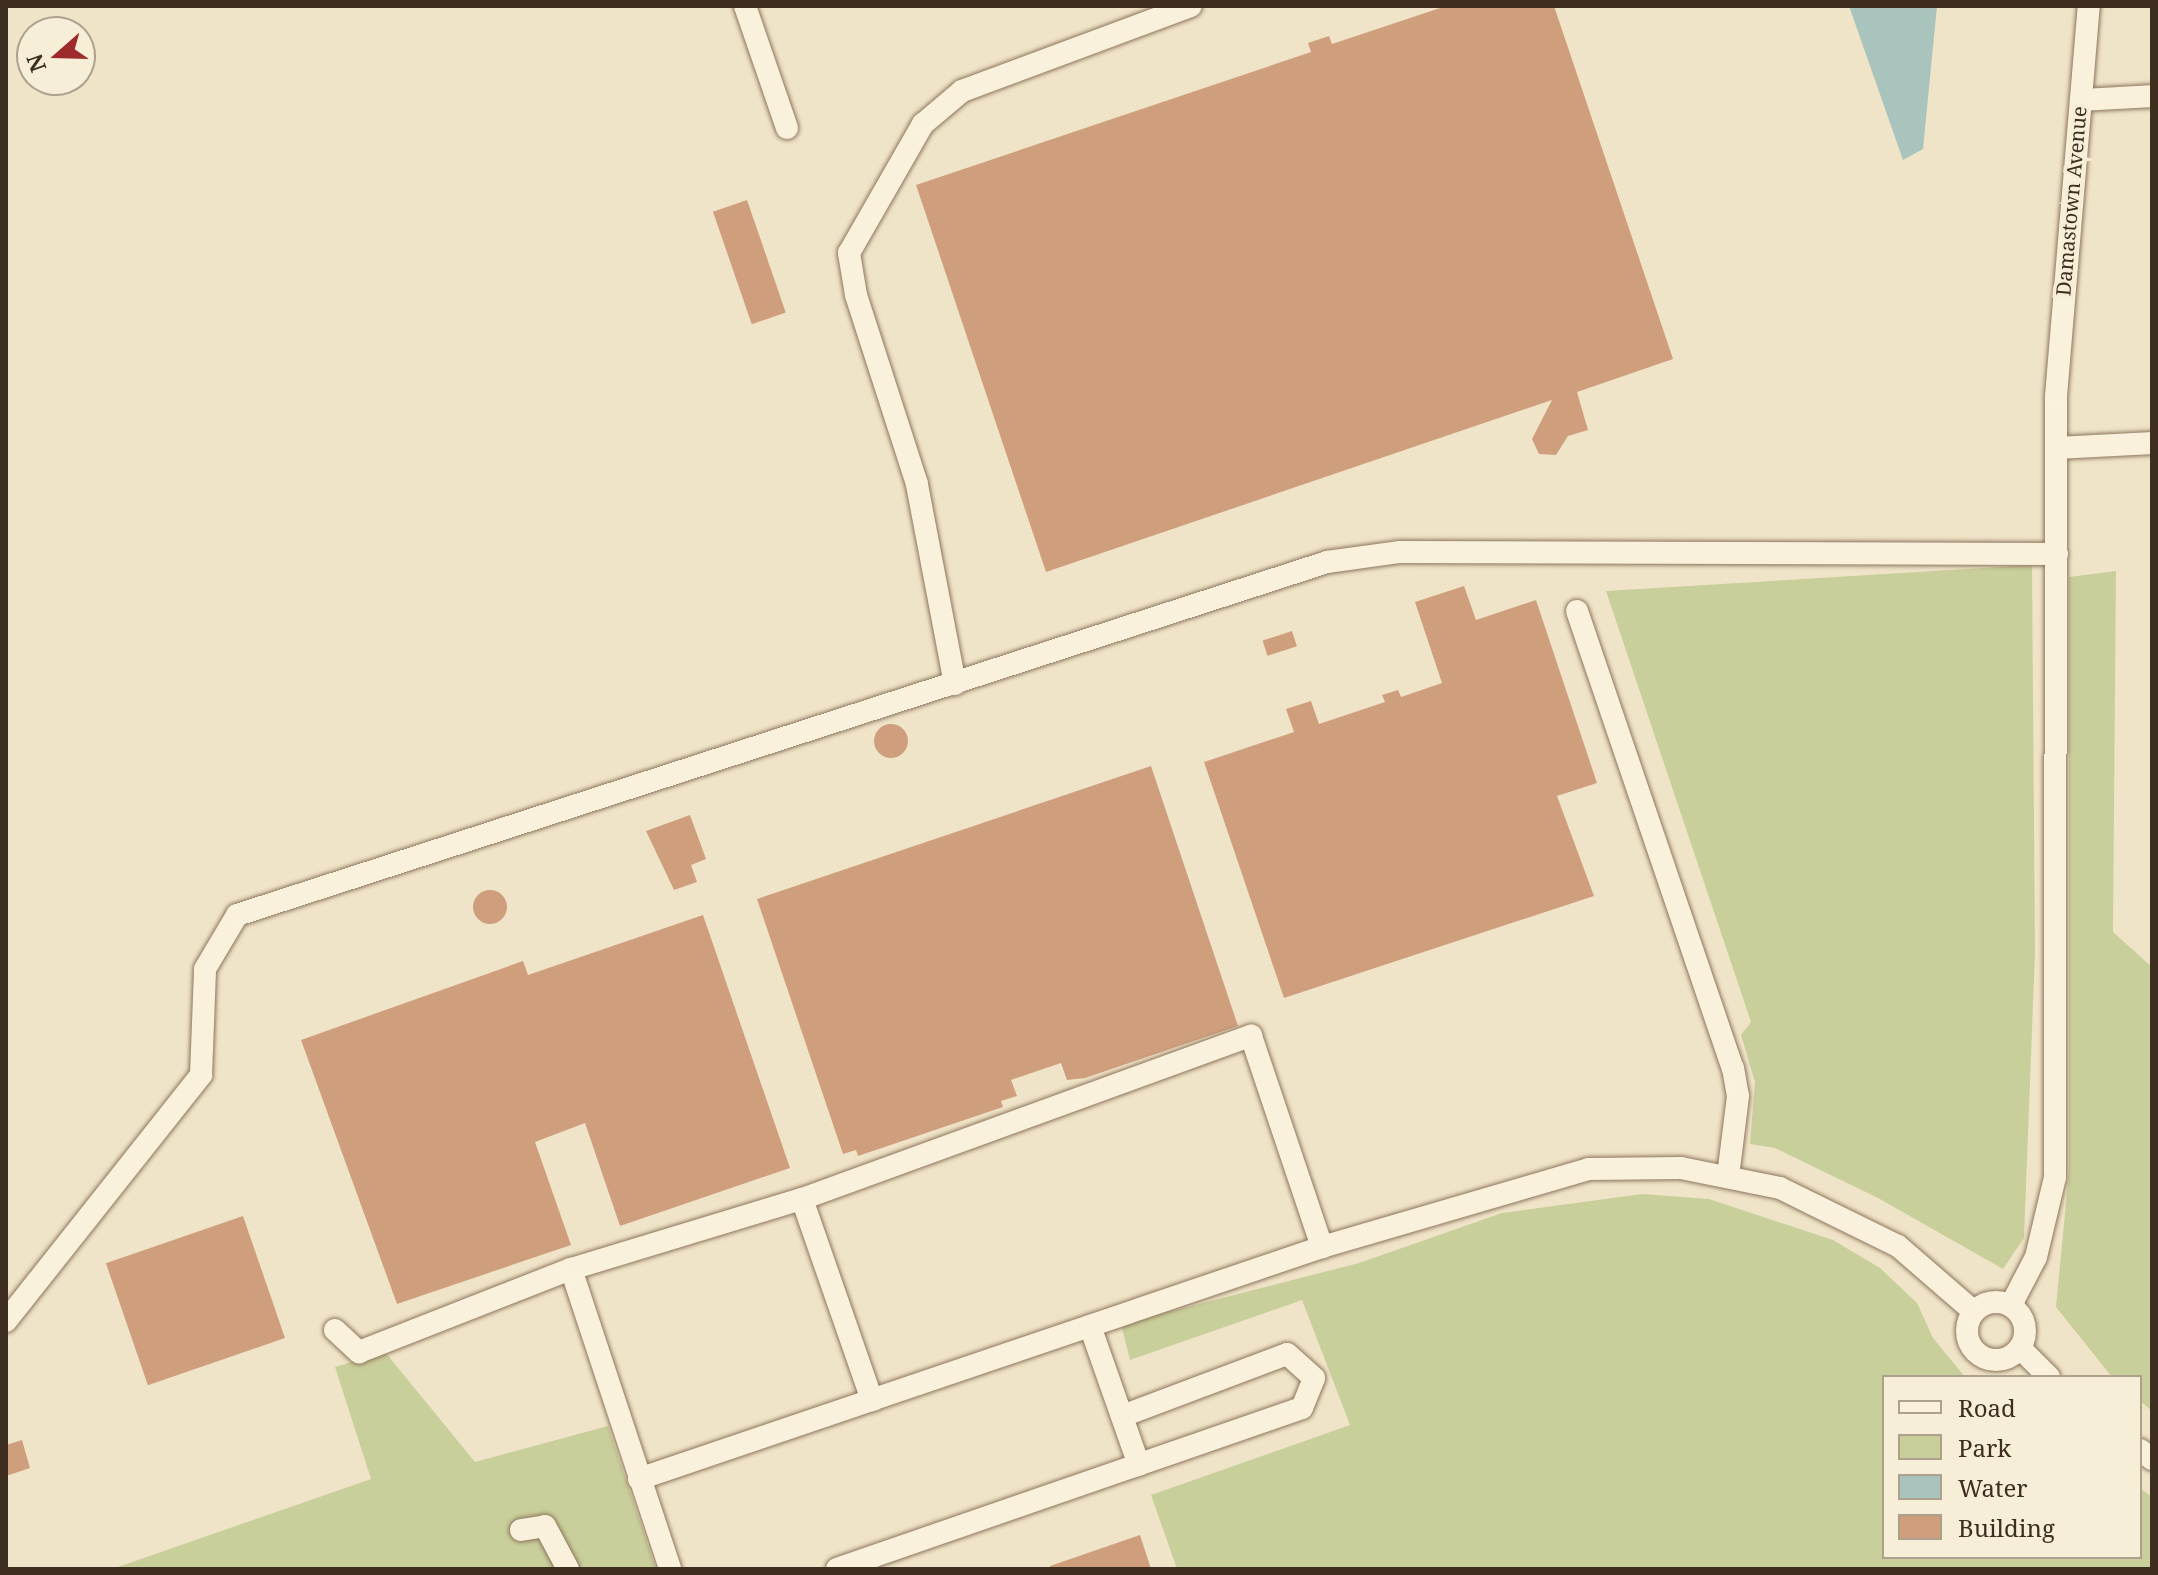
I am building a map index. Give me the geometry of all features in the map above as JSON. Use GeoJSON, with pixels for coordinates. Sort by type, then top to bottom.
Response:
{"type":"FeatureCollection","features":[{"type":"Feature","properties":{"kind":"street"},"geometry":{"type":"LineString","coordinates":[[745,6],[787,128]]}},
{"type":"Feature","properties":{"kind":"street"},"geometry":{"type":"LineString","coordinates":[[955,684],[917,484],[860,308],[849,253],[923,124],[962,91],[1191,6]]}},
{"type":"Feature","properties":{"kind":"street","name":"Damastown Avenue"},"geometry":{"type":"LineString","coordinates":[[2011,1305],[2036,1257],[2055,1177],[2056,396],[2089,6]]}},
{"type":"Feature","properties":{"kind":"street"},"geometry":{"type":"LineString","coordinates":[[2081,100],[2152,96]]}},
{"type":"Feature","properties":{"kind":"street"},"geometry":{"type":"LineString","coordinates":[[2057,448],[2152,443]]}},
{"type":"Feature","properties":{"kind":"street"},"geometry":{"type":"LineString","coordinates":[[6,1321],[201,1075],[205,969],[237,915],[1327,562],[1400,552],[2057,554]]}},
{"type":"Feature","properties":{"kind":"street"},"geometry":{"type":"LineString","coordinates":[[1577,611],[1733,1068],[1738,1096],[1728,1176]]}},
{"type":"Feature","properties":{"kind":"street"},"geometry":{"type":"LineString","coordinates":[[335,1330],[359,1352],[571,1269],[802,1199],[1251,1036],[1322,1247]]}},
{"type":"Feature","properties":{"kind":"street"},"geometry":{"type":"LineString","coordinates":[[639,1479],[1322,1247],[1589,1169],[1728,1176],[1816,1203],[1898,1246],[1973,1311]]}},
{"type":"Feature","properties":{"kind":"street"},"geometry":{"type":"LineString","coordinates":[[802,1199],[872,1400]]}},
{"type":"Feature","properties":{"kind":"street"},"geometry":{"type":"LineString","coordinates":[[571,1269],[670,1569]]}},
{"type":"Feature","properties":{"kind":"street"},"geometry":{"type":"LineString","coordinates":[[1991,1301],[2011,1305],[2026,1329],[2020,1348],[1995,1360],[1978,1354],[1966,1329],[1973,1311],[1991,1301]]}},
{"type":"Feature","properties":{"kind":"street"},"geometry":{"type":"LineString","coordinates":[[1090,1326],[1139,1465]]}},
{"type":"Feature","properties":{"kind":"street"},"geometry":{"type":"LineString","coordinates":[[2020,1348],[2047,1375]]}},
{"type":"Feature","properties":{"kind":"street"},"geometry":{"type":"LineString","coordinates":[[837,1569],[1302,1408],[1314,1378],[1287,1354],[1122,1416]]}},
{"type":"Feature","properties":{"kind":"street"},"geometry":{"type":"LineString","coordinates":[[521,1530],[545,1526],[568,1569]]}},
{"type":"Feature","properties":{"kind":"green space"},"geometry":{"type":"Polygon","coordinates":[[[2032,565],[2035,952],[2024,1238],[2003,1269],[1878,1198],[1775,1148],[1750,1144],[1755,1082],[1741,1035],[1751,1022],[1606,591],[2032,565]]]}},
{"type":"Feature","properties":{"kind":"green space"},"geometry":{"type":"Polygon","coordinates":[[[2116,571],[2113,932],[2152,967],[2152,1411],[2142,1403],[2142,1375],[2110,1375],[2056,1307],[2069,1171],[2069,577],[2116,571]]]}},
{"type":"Feature","properties":{"kind":"green space"},"geometry":{"type":"Polygon","coordinates":[[[1642,1194],[1709,1199],[1833,1240],[1880,1268],[1917,1303],[1933,1338],[1963,1375],[1882,1375],[1882,1559],[2142,1559],[2142,1490],[2152,1497],[2152,1569],[1177,1569],[1151,1495],[1350,1425],[1302,1300],[1130,1360],[1121,1324],[1359,1263],[1502,1213],[1642,1194]]]}},
{"type":"Feature","properties":{"kind":"green space"},"geometry":{"type":"Polygon","coordinates":[[[385,1352],[475,1462],[608,1426],[656,1569],[112,1569],[371,1479],[335,1367],[385,1352]]]}},
{"type":"Feature","properties":{"kind":"water"},"geometry":{"type":"Polygon","coordinates":[[[1849,6],[1937,6],[1923,149],[1903,160],[1849,6]]]}},
{"type":"Feature","properties":{"kind":"building"},"geometry":{"type":"Polygon","coordinates":[[[1446,6],[1554,6],[1673,359],[1577,392],[1588,430],[1568,436],[1556,455],[1539,454],[1532,439],[1552,400],[1046,572],[916,185],[1311,52],[1308,43],[1329,36],[1332,44],[1446,6]]]}},
{"type":"Feature","properties":{"kind":"building"},"geometry":{"type":"Polygon","coordinates":[[[747,200],[786,313],[752,324],[713,212],[747,200]]]}},
{"type":"Feature","properties":{"kind":"building"},"geometry":{"type":"Polygon","coordinates":[[[1464,586],[1476,620],[1536,600],[1597,783],[1557,796],[1594,896],[1284,998],[1204,762],[1294,732],[1286,709],[1311,701],[1319,724],[1385,702],[1382,695],[1398,690],[1401,697],[1442,683],[1415,602],[1464,586]]]}},
{"type":"Feature","properties":{"kind":"building"},"geometry":{"type":"Polygon","coordinates":[[[1292,631],[1297,646],[1267,656],[1263,641],[1292,631]]]}},
{"type":"Feature","properties":{"kind":"building"},"geometry":{"type":"Polygon","coordinates":[[[891,724],[903,729],[908,741],[903,753],[891,758],[879,753],[874,741],[879,729],[891,724]]]}},
{"type":"Feature","properties":{"kind":"building"},"geometry":{"type":"Polygon","coordinates":[[[1151,766],[1238,1026],[1085,1078],[1067,1080],[1061,1063],[1011,1080],[1017,1096],[1001,1101],[1003,1107],[858,1156],[856,1150],[843,1154],[757,899],[1151,766]]]}},
{"type":"Feature","properties":{"kind":"building"},"geometry":{"type":"Polygon","coordinates":[[[690,815],[706,859],[691,865],[697,882],[674,890],[646,831],[690,815]]]}},
{"type":"Feature","properties":{"kind":"building"},"geometry":{"type":"Polygon","coordinates":[[[490,890],[502,895],[507,907],[502,919],[490,924],[478,919],[473,907],[478,895],[490,890]]]}},
{"type":"Feature","properties":{"kind":"building"},"geometry":{"type":"Polygon","coordinates":[[[703,915],[790,1168],[620,1226],[585,1123],[535,1142],[571,1245],[397,1304],[301,1040],[523,961],[528,975],[703,915]]]}},
{"type":"Feature","properties":{"kind":"building"},"geometry":{"type":"Polygon","coordinates":[[[243,1216],[285,1338],[148,1385],[106,1263],[243,1216]]]}},
{"type":"Feature","properties":{"kind":"building"},"geometry":{"type":"Polygon","coordinates":[[[22,1440],[30,1468],[6,1476],[6,1445],[22,1440]]]}},
{"type":"Feature","properties":{"kind":"building"},"geometry":{"type":"Polygon","coordinates":[[[1140,1535],[1151,1569],[1050,1569],[1050,1566],[1140,1535]]]}}]}
